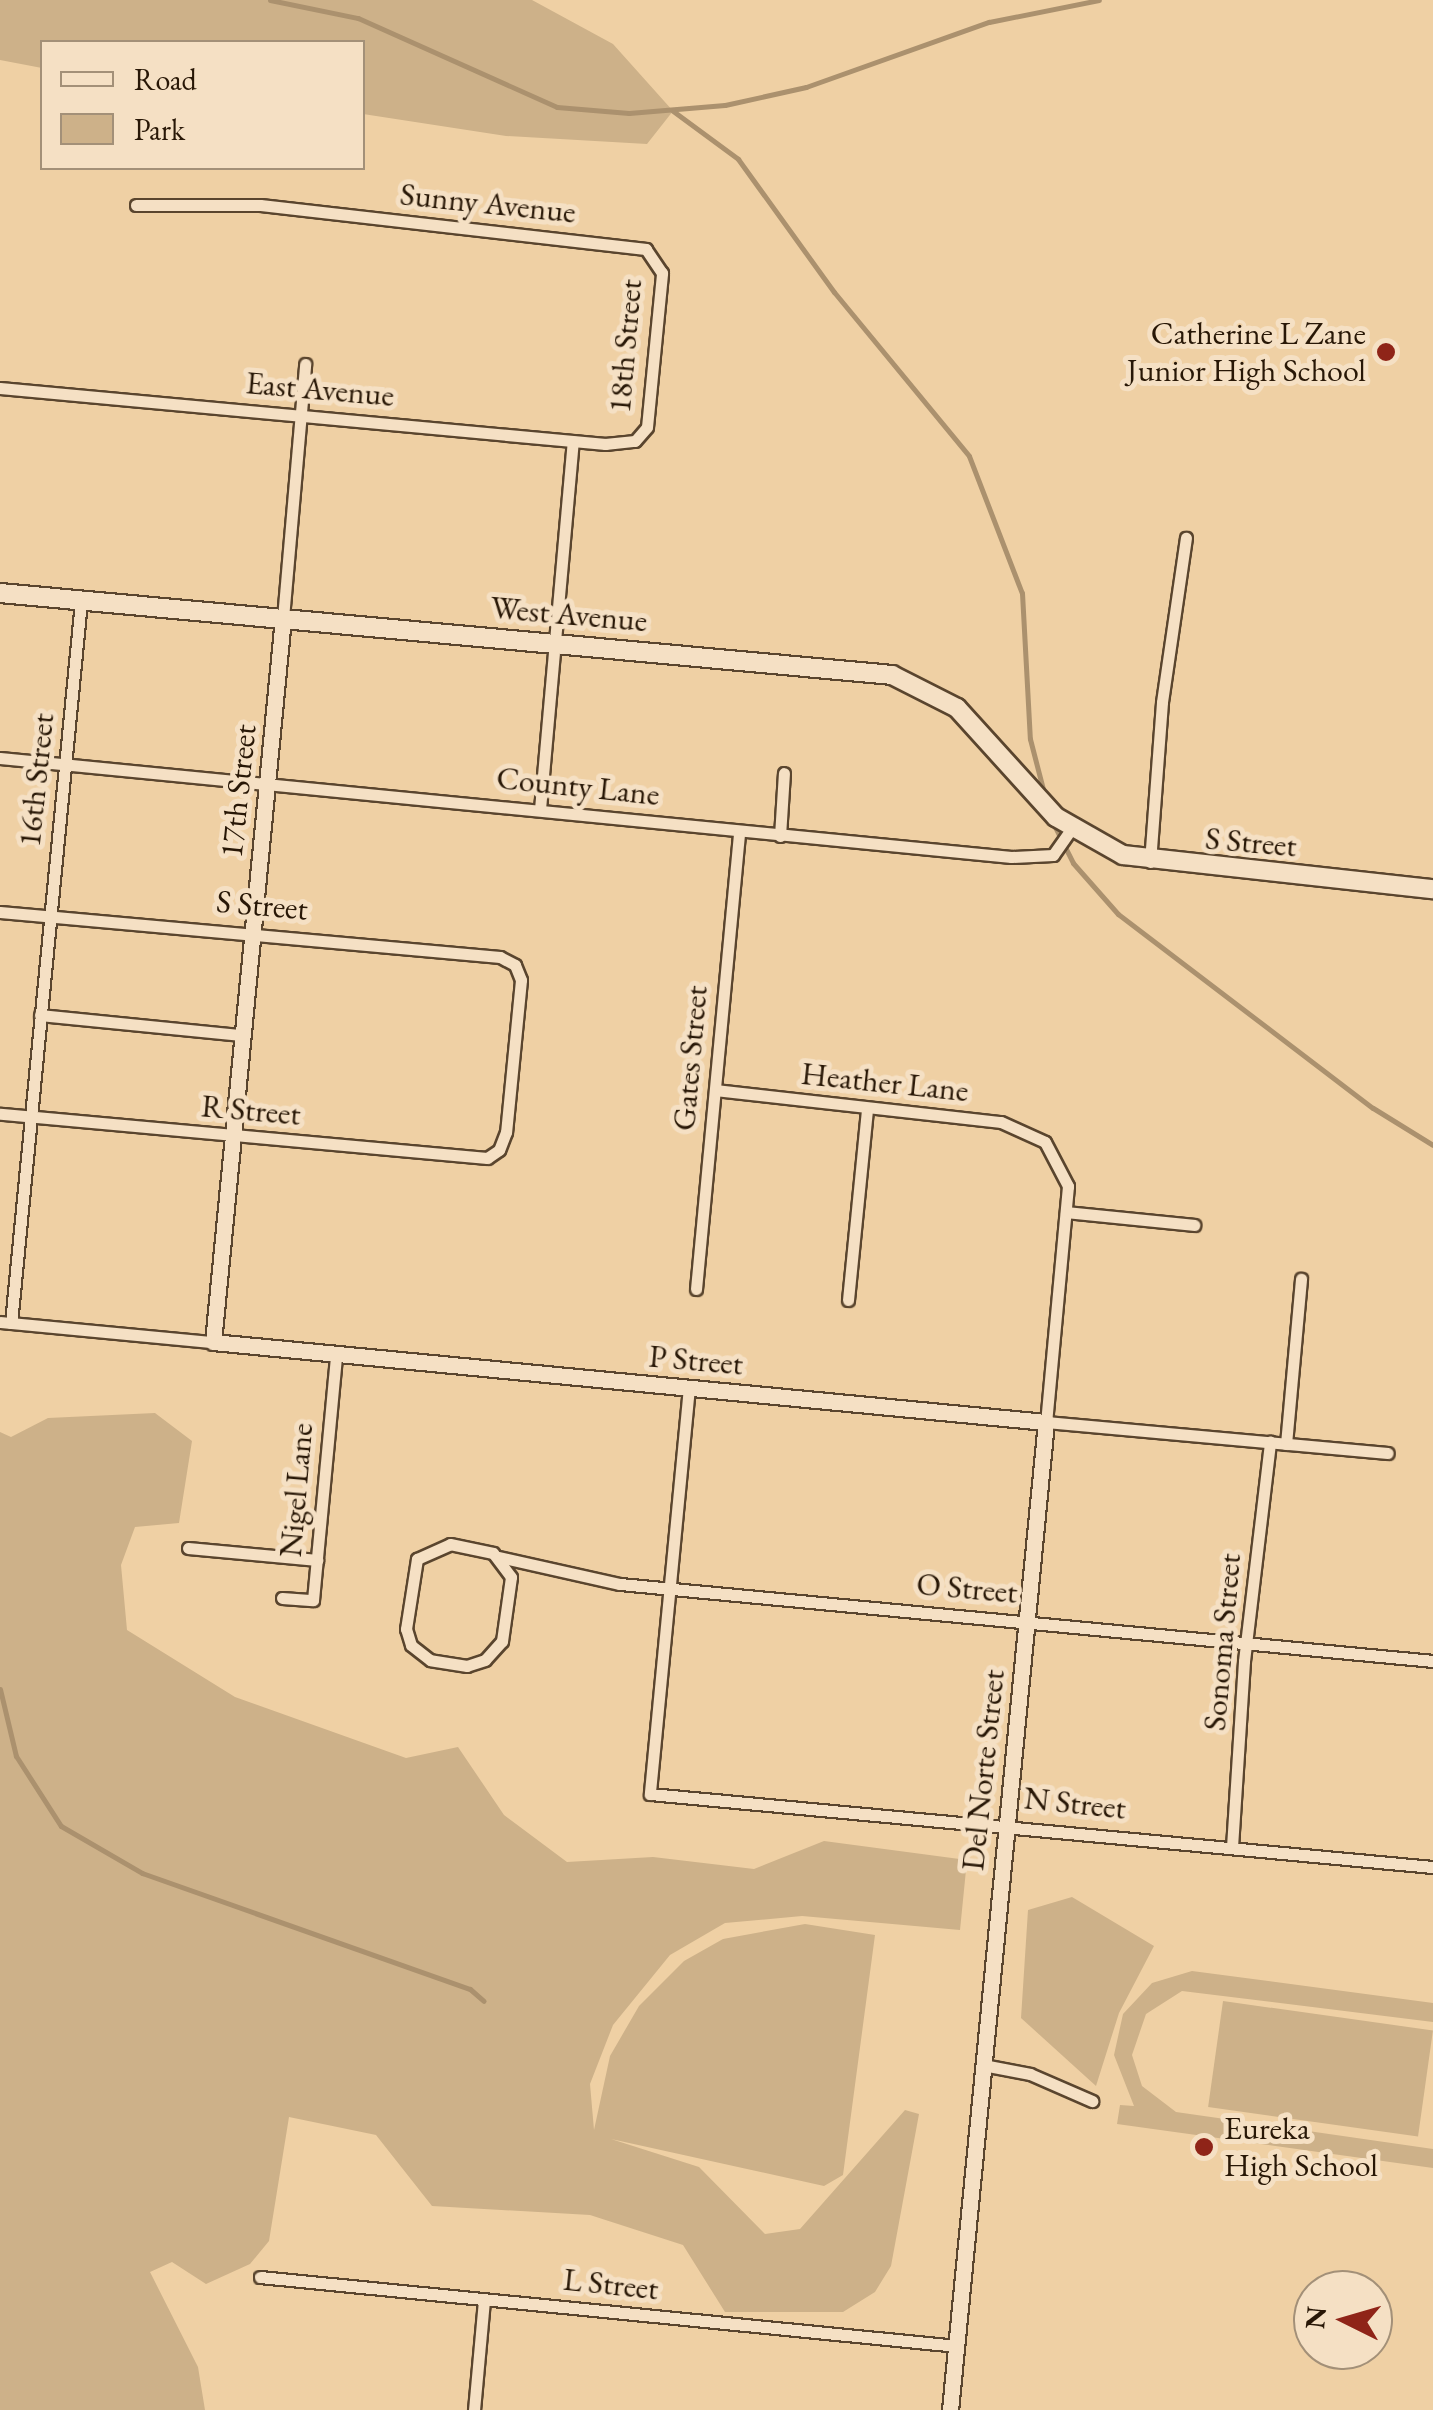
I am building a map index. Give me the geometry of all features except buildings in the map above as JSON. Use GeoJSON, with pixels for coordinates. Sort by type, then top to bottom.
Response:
{"type":"FeatureCollection","features":[{"type":"Feature","properties":{"kind":"main road","name":"West Avenue"},"geometry":{"type":"LineString","coordinates":[[0,593],[555,643],[910,681],[967,716],[1071,829]]}},
{"type":"Feature","properties":{"kind":"main road","name":"S Street"},"geometry":{"type":"LineString","coordinates":[[1071,829],[1150,862],[1433,889]]}},
{"type":"Feature","properties":{"kind":"street","name":"Sunny Avenue"},"geometry":{"type":"LineString","coordinates":[[136,205],[260,204],[628,244],[652,254]]}},
{"type":"Feature","properties":{"kind":"street","name":"18th Street"},"geometry":{"type":"LineString","coordinates":[[636,442],[647,427],[654,377],[662,273],[652,254]]}},
{"type":"Feature","properties":{"kind":"street","name":"17th Street"},"geometry":{"type":"LineString","coordinates":[[213,1342],[305,364]]}},
{"type":"Feature","properties":{"kind":"street","name":"East Avenue"},"geometry":{"type":"LineString","coordinates":[[0,388],[573,441],[636,442]]}},
{"type":"Feature","properties":{"kind":"street","name":"18th Street"},"geometry":{"type":"LineString","coordinates":[[540,809],[573,441]]}},
{"type":"Feature","properties":{"kind":"street"},"geometry":{"type":"LineString","coordinates":[[1150,862],[1162,702],[1186,538]]}},
{"type":"Feature","properties":{"kind":"street","name":"16th Street"},"geometry":{"type":"LineString","coordinates":[[5,1322],[32,1117],[81,601]]}},
{"type":"Feature","properties":{"kind":"street","name":"County Lane"},"geometry":{"type":"LineString","coordinates":[[0,758],[1044,859],[1061,848],[1071,829]]}},
{"type":"Feature","properties":{"kind":"street"},"geometry":{"type":"LineString","coordinates":[[780,836],[784,773]]}},
{"type":"Feature","properties":{"kind":"street","name":"Gates Street"},"geometry":{"type":"LineString","coordinates":[[696,1289],[738,832]]}},
{"type":"Feature","properties":{"kind":"street","name":"S Street"},"geometry":{"type":"LineString","coordinates":[[0,912],[500,957],[515,965],[519,1004],[506,1132],[496,1154]]}},
{"type":"Feature","properties":{"kind":"street"},"geometry":{"type":"LineString","coordinates":[[40,1015],[241,1035]]}},
{"type":"Feature","properties":{"kind":"street","name":"Heather Lane"},"geometry":{"type":"LineString","coordinates":[[715,1090],[1001,1122],[1045,1142]]}},
{"type":"Feature","properties":{"kind":"street"},"geometry":{"type":"LineString","coordinates":[[848,1300],[867,1108]]}},
{"type":"Feature","properties":{"kind":"street","name":"R Street"},"geometry":{"type":"LineString","coordinates":[[0,1114],[472,1159],[496,1154]]}},
{"type":"Feature","properties":{"kind":"street","name":"Del Norte Street"},"geometry":{"type":"LineString","coordinates":[[950,2410],[1066,1212],[1065,1171],[1045,1142]]}},
{"type":"Feature","properties":{"kind":"street"},"geometry":{"type":"LineString","coordinates":[[1066,1212],[1194,1225]]}},
{"type":"Feature","properties":{"kind":"street"},"geometry":{"type":"LineString","coordinates":[[1286,1444],[1301,1279]]}},
{"type":"Feature","properties":{"kind":"street","name":"P Street"},"geometry":{"type":"LineString","coordinates":[[5,1322],[1388,1453]]}},
{"type":"Feature","properties":{"kind":"street","name":"Nigel Lane"},"geometry":{"type":"LineString","coordinates":[[282,1598],[312,1600],[336,1354]]}},
{"type":"Feature","properties":{"kind":"street"},"geometry":{"type":"LineString","coordinates":[[668,1588],[688,1387]]}},
{"type":"Feature","properties":{"kind":"street","name":"Sonoma Street"},"geometry":{"type":"LineString","coordinates":[[1232,1847],[1246,1643],[1270,1442]]}},
{"type":"Feature","properties":{"kind":"street"},"geometry":{"type":"LineString","coordinates":[[463,1543],[500,1557],[511,1588],[507,1624],[496,1651],[458,1666],[430,1660],[415,1649],[406,1614],[417,1559],[438,1546],[463,1543]]}},
{"type":"Feature","properties":{"kind":"street"},"geometry":{"type":"LineString","coordinates":[[188,1548],[317,1560]]}},
{"type":"Feature","properties":{"kind":"street","name":"O Street"},"geometry":{"type":"LineString","coordinates":[[500,1557],[589,1580],[1433,1661]]}},
{"type":"Feature","properties":{"kind":"street","name":"N Street"},"geometry":{"type":"LineString","coordinates":[[668,1588],[650,1794],[1006,1824],[1433,1867]]}},
{"type":"Feature","properties":{"kind":"street"},"geometry":{"type":"LineString","coordinates":[[982,2064],[1030,2074],[1092,2100]]}},
{"type":"Feature","properties":{"kind":"street","name":"L Street"},"geometry":{"type":"LineString","coordinates":[[260,2277],[957,2346]]}},
{"type":"Feature","properties":{"kind":"street"},"geometry":{"type":"LineString","coordinates":[[474,2410],[484,2300]]}},
{"type":"Feature","properties":{"kind":"green space"},"geometry":{"type":"Polygon","coordinates":[[[0,0],[532,0],[613,44],[673,111],[647,144],[506,136],[365,114],[365,40],[40,40],[40,68],[0,60],[0,0]]]}},
{"type":"Feature","properties":{"kind":"green space"},"geometry":{"type":"Polygon","coordinates":[[[155,1413],[192,1441],[179,1523],[135,1527],[121,1565],[127,1630],[235,1697],[406,1758],[458,1747],[504,1815],[567,1862],[653,1857],[754,1869],[824,1841],[967,1860],[960,1930],[802,1916],[725,1923],[670,1955],[613,2025],[590,2084],[594,2130],[610,2056],[639,2006],[684,1961],[723,1939],[805,1924],[875,1935],[843,2175],[824,2186],[611,2139],[699,2167],[765,2234],[800,2229],[905,2110],[919,2114],[891,2266],[875,2292],[843,2312],[725,2312],[683,2245],[590,2215],[432,2206],[376,2135],[289,2117],[269,2241],[250,2264],[206,2284],[172,2262],[150,2272],[198,2367],[205,2410],[0,2410],[0,1432],[11,1437],[48,1418],[155,1413]]]}},
{"type":"Feature","properties":{"kind":"green space"},"geometry":{"type":"Polygon","coordinates":[[[1072,1897],[1154,1946],[1119,2013],[1096,2086],[1021,2018],[1028,1910],[1072,1897]]]}},
{"type":"Feature","properties":{"kind":"green space"},"geometry":{"type":"Polygon","coordinates":[[[1192,1971],[1433,2003],[1433,2022],[1182,1991],[1146,2014],[1132,2055],[1142,2086],[1176,2112],[1433,2149],[1433,2168],[1117,2124],[1120,2105],[1134,2106],[1114,2055],[1123,2014],[1152,1983],[1192,1971]]]}},
{"type":"Feature","properties":{"kind":"green space"},"geometry":{"type":"Polygon","coordinates":[[[1223,2001],[1433,2031],[1418,2136],[1208,2107],[1223,2001]]]}},
{"type":"Feature","properties":{"kind":"waterway"},"geometry":{"type":"LineString","coordinates":[[270,0],[358,18],[557,107],[629,113],[725,105],[806,87],[989,22],[1099,0]]}},
{"type":"Feature","properties":{"kind":"waterway"},"geometry":{"type":"LineString","coordinates":[[673,111],[738,159],[834,292],[969,456],[1022,593],[1030,739],[1044,793]]}},
{"type":"Feature","properties":{"kind":"waterway"},"geometry":{"type":"LineString","coordinates":[[1053,823],[1073,863],[1118,914],[1373,1108],[1433,1145]]}},
{"type":"Feature","properties":{"kind":"waterway"},"geometry":{"type":"LineString","coordinates":[[0,1689],[16,1756],[61,1826],[142,1873],[470,1989],[484,2001]]}},
{"type":"Feature","properties":{"kind":"place","name":"Catherine L Zane Junior High School"},"geometry":{"type":"Point","coordinates":[1386,352]}},
{"type":"Feature","properties":{"kind":"place","name":"Eureka High School"},"geometry":{"type":"Point","coordinates":[1204,2147]}}]}
